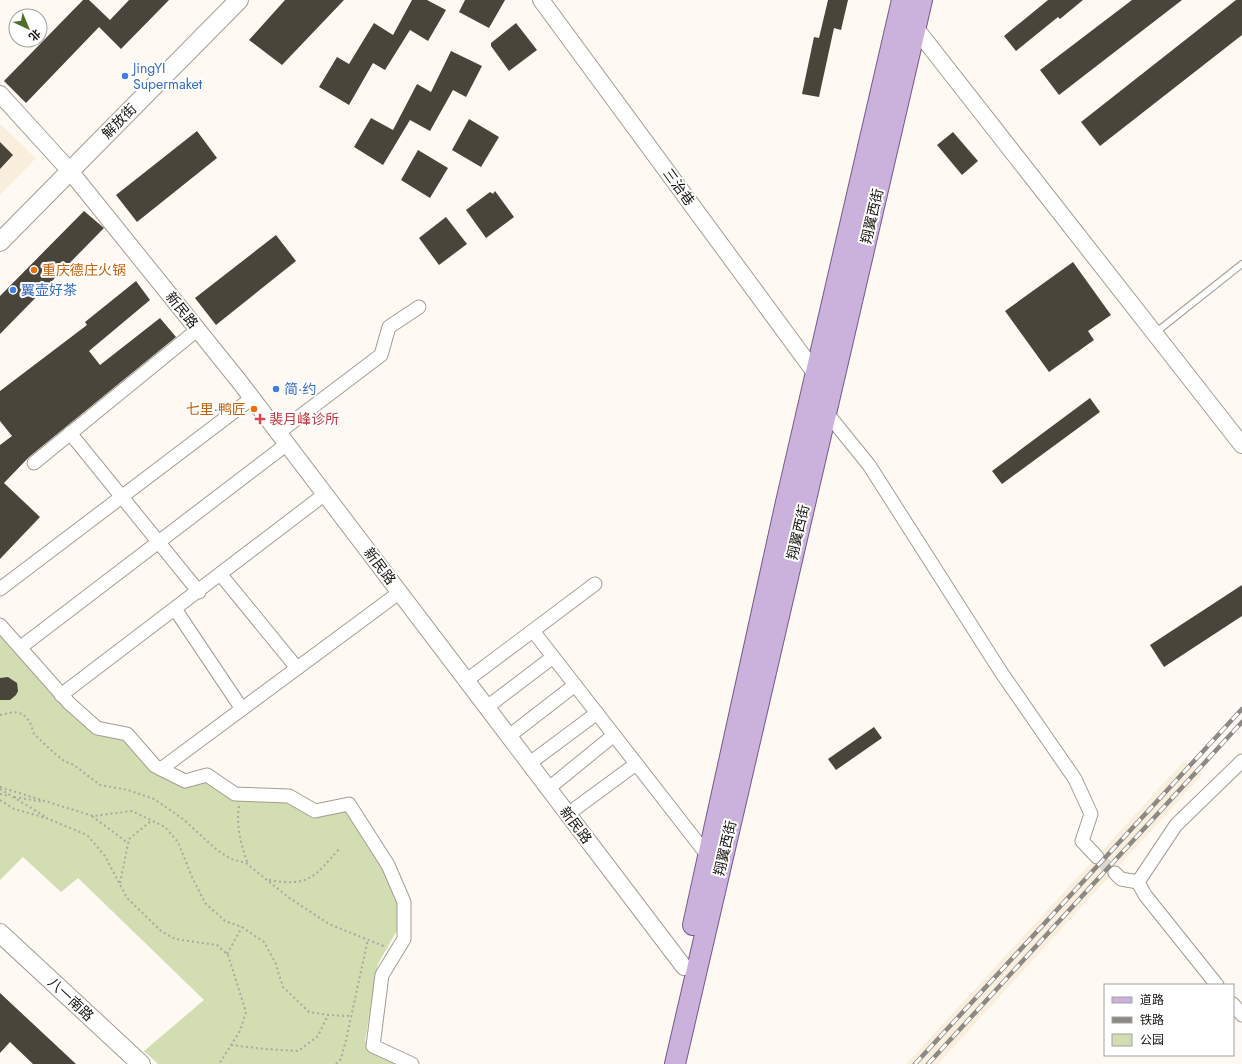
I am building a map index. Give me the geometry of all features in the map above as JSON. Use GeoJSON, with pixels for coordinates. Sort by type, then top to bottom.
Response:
{"type":"FeatureCollection","features":[{"type":"Feature","properties":{"kind":"main road"},"geometry":{"type":"LineString","coordinates":[[0,228],[67,167],[224,0]]}},
{"type":"Feature","properties":{"kind":"main road","name":"解放街"},"geometry":{"type":"LineString","coordinates":[[0,242],[67,167],[239,0]]}},
{"type":"Feature","properties":{"kind":"main road","name":"翔翼西街"},"geometry":{"type":"LineString","coordinates":[[675,1064],[922,0]]}},
{"type":"Feature","properties":{"kind":"main road","name":"翔翼西街"},"geometry":{"type":"LineString","coordinates":[[662,1064],[899,2]]}},
{"type":"Feature","properties":{"kind":"main road","name":"八一南路"},"geometry":{"type":"LineString","coordinates":[[1,938],[126,1064]]}},
{"type":"Feature","properties":{"kind":"main road","name":"八一南路"},"geometry":{"type":"LineString","coordinates":[[1,938],[141,1064]]}},
{"type":"Feature","properties":{"kind":"street","name":"三治巷"},"geometry":{"type":"LineString","coordinates":[[541,0],[816,374]]}},
{"type":"Feature","properties":{"kind":"street"},"geometry":{"type":"LineString","coordinates":[[899,2],[915,27],[1242,445]]}},
{"type":"Feature","properties":{"kind":"street","name":"新民路"},"geometry":{"type":"LineString","coordinates":[[0,94],[67,167],[252,398],[684,967]]}},
{"type":"Feature","properties":{"kind":"street"},"geometry":{"type":"LineString","coordinates":[[21,647],[158,542],[381,355],[389,327],[419,308]]}},
{"type":"Feature","properties":{"kind":"street"},"geometry":{"type":"LineString","coordinates":[[34,463],[197,330]]}},
{"type":"Feature","properties":{"kind":"street"},"geometry":{"type":"LineString","coordinates":[[0,588],[252,398]]}},
{"type":"Feature","properties":{"kind":"street"},"geometry":{"type":"LineString","coordinates":[[826,412],[869,466],[1001,672],[1075,779],[1091,814],[1082,842],[1097,857]]}},
{"type":"Feature","properties":{"kind":"street"},"geometry":{"type":"LineString","coordinates":[[70,433],[198,592]]}},
{"type":"Feature","properties":{"kind":"street"},"geometry":{"type":"LineString","coordinates":[[61,695],[221,575],[325,494]]}},
{"type":"Feature","properties":{"kind":"street"},"geometry":{"type":"LineString","coordinates":[[221,575],[297,668]]}},
{"type":"Feature","properties":{"kind":"street"},"geometry":{"type":"LineString","coordinates":[[467,680],[595,584]]}},
{"type":"Feature","properties":{"kind":"street"},"geometry":{"type":"LineString","coordinates":[[161,769],[400,592]]}},
{"type":"Feature","properties":{"kind":"street"},"geometry":{"type":"LineString","coordinates":[[175,609],[242,709]]}},
{"type":"Feature","properties":{"kind":"street"},"geometry":{"type":"LineString","coordinates":[[0,624],[61,695],[97,728],[127,734],[155,766],[185,781],[206,775],[235,794],[289,796],[315,811],[349,804],[388,866],[404,902],[404,940],[382,975],[373,1046],[412,1064]]}},
{"type":"Feature","properties":{"kind":"street"},"geometry":{"type":"LineString","coordinates":[[533,631],[708,856]]}},
{"type":"Feature","properties":{"kind":"street"},"geometry":{"type":"LineString","coordinates":[[487,707],[553,657]]}},
{"type":"Feature","properties":{"kind":"street"},"geometry":{"type":"LineString","coordinates":[[509,736],[575,685]]}},
{"type":"Feature","properties":{"kind":"street"},"geometry":{"type":"LineString","coordinates":[[530,763],[597,713]]}},
{"type":"Feature","properties":{"kind":"street"},"geometry":{"type":"LineString","coordinates":[[549,788],[614,735]]}},
{"type":"Feature","properties":{"kind":"street"},"geometry":{"type":"LineString","coordinates":[[1138,882],[1176,825],[1242,761]]}},
{"type":"Feature","properties":{"kind":"street"},"geometry":{"type":"LineString","coordinates":[[568,814],[636,764]]}},
{"type":"Feature","properties":{"kind":"street"},"geometry":{"type":"LineString","coordinates":[[1115,873],[1121,879],[1138,882]]}},
{"type":"Feature","properties":{"kind":"street"},"geometry":{"type":"LineString","coordinates":[[1138,882],[1145,895],[1216,984]]}},
{"type":"Feature","properties":{"kind":"street"},"geometry":{"type":"LineString","coordinates":[[1234,1005],[1242,1015]]}},
{"type":"Feature","properties":{"kind":"lane"},"geometry":{"type":"LineString","coordinates":[[1155,333],[1242,264]]}},
{"type":"Feature","properties":{"kind":"path"},"geometry":{"type":"LineString","coordinates":[[0,715],[14,712],[23,714],[30,722],[34,734],[64,761],[74,765],[100,785],[128,790],[154,799],[183,819],[217,850],[231,859],[248,865],[269,880],[288,897],[329,924],[398,950]]}},
{"type":"Feature","properties":{"kind":"path"},"geometry":{"type":"LineString","coordinates":[[0,788],[48,819]]}},
{"type":"Feature","properties":{"kind":"path"},"geometry":{"type":"LineString","coordinates":[[0,788],[90,815],[128,843]]}},
{"type":"Feature","properties":{"kind":"path"},"geometry":{"type":"LineString","coordinates":[[0,794],[54,804]]}},
{"type":"Feature","properties":{"kind":"path"},"geometry":{"type":"LineString","coordinates":[[240,794],[238,826],[242,847],[248,865]]}},
{"type":"Feature","properties":{"kind":"path"},"geometry":{"type":"LineString","coordinates":[[0,800],[14,809],[48,819],[87,835],[105,856],[127,898],[161,931],[175,939],[217,946],[227,954],[246,1012],[240,1031],[219,1064]]}},
{"type":"Feature","properties":{"kind":"path"},"geometry":{"type":"LineString","coordinates":[[90,815],[132,812],[165,827],[178,842],[192,877],[205,903],[225,921],[242,927],[264,942],[275,962],[283,987],[309,1012],[350,1016]]}},
{"type":"Feature","properties":{"kind":"path"},"geometry":{"type":"LineString","coordinates":[[120,884],[129,840],[150,821]]}},
{"type":"Feature","properties":{"kind":"path"},"geometry":{"type":"LineString","coordinates":[[269,880],[290,884],[307,880],[318,873],[340,848]]}},
{"type":"Feature","properties":{"kind":"path"},"geometry":{"type":"LineString","coordinates":[[227,954],[242,927]]}},
{"type":"Feature","properties":{"kind":"path"},"geometry":{"type":"LineString","coordinates":[[336,1064],[340,1059],[368,939]]}},
{"type":"Feature","properties":{"kind":"path"},"geometry":{"type":"LineString","coordinates":[[231,1045],[298,1051],[318,1036],[328,1015]]}},
{"type":"Feature","properties":{"kind":"shaded area"},"geometry":{"type":"Polygon","coordinates":[[[0,124],[36,158],[0,195],[0,124]]]}},
{"type":"Feature","properties":{"kind":"shaded area"},"geometry":{"type":"Polygon","coordinates":[[[1185,760],[1202,775],[938,1064],[906,1064],[1185,760]]]}},
{"type":"Feature","properties":{"kind":"green space"},"geometry":{"type":"Polygon","coordinates":[[[0,625],[100,731],[127,734],[154,766],[185,781],[207,775],[234,794],[294,796],[320,815],[349,804],[388,865],[404,918],[378,964],[365,1041],[404,1064],[158,1064],[144,1051],[204,1000],[78,878],[61,892],[23,857],[0,880],[0,625]]]}},
{"type":"Feature","properties":{"kind":"building"},"geometry":{"type":"Polygon","coordinates":[[[83,0],[89,0],[110,20],[129,0],[169,0],[121,49],[99,27],[26,103],[4,81],[36,48],[48,48],[48,36],[83,0]]]}},
{"type":"Feature","properties":{"kind":"building"},"geometry":{"type":"Polygon","coordinates":[[[285,0],[344,0],[282,65],[249,40],[285,0]]]}},
{"type":"Feature","properties":{"kind":"building"},"geometry":{"type":"Polygon","coordinates":[[[412,0],[427,0],[446,10],[428,41],[410,30],[385,70],[373,63],[349,105],[319,87],[337,57],[349,64],[374,23],[393,35],[412,0]]]}},
{"type":"Feature","properties":{"kind":"building"},"geometry":{"type":"Polygon","coordinates":[[[465,0],[505,0],[489,28],[459,12],[465,0]]]}},
{"type":"Feature","properties":{"kind":"building"},"geometry":{"type":"Polygon","coordinates":[[[828,0],[848,0],[841,30],[834,28],[819,97],[802,94],[814,37],[819,38],[828,0]]]}},
{"type":"Feature","properties":{"kind":"building"},"geometry":{"type":"Polygon","coordinates":[[[1048,0],[1083,0],[1060,19],[1058,17],[1016,51],[1004,36],[1048,0]]]}},
{"type":"Feature","properties":{"kind":"building"},"geometry":{"type":"Polygon","coordinates":[[[1132,0],[1182,0],[1059,95],[1040,70],[1132,0]]]}},
{"type":"Feature","properties":{"kind":"building"},"geometry":{"type":"Polygon","coordinates":[[[1236,0],[1242,0],[1242,35],[1100,146],[1081,122],[1236,0]]]}},
{"type":"Feature","properties":{"kind":"building"},"geometry":{"type":"Polygon","coordinates":[[[516,23],[537,50],[509,71],[491,46],[491,43],[516,23]]]}},
{"type":"Feature","properties":{"kind":"building"},"geometry":{"type":"Polygon","coordinates":[[[451,51],[482,66],[466,97],[453,90],[430,131],[410,120],[383,165],[354,147],[371,118],[393,130],[417,84],[431,92],[451,51]]]}},
{"type":"Feature","properties":{"kind":"building"},"geometry":{"type":"Polygon","coordinates":[[[469,119],[499,137],[481,167],[452,150],[469,119]]]}},
{"type":"Feature","properties":{"kind":"building"},"geometry":{"type":"Polygon","coordinates":[[[197,131],[217,158],[137,222],[116,195],[197,131]]]}},
{"type":"Feature","properties":{"kind":"building"},"geometry":{"type":"Polygon","coordinates":[[[953,132],[978,161],[962,175],[937,145],[953,132]]]}},
{"type":"Feature","properties":{"kind":"building"},"geometry":{"type":"Polygon","coordinates":[[[0,142],[13,155],[0,169],[0,142]]]}},
{"type":"Feature","properties":{"kind":"building"},"geometry":{"type":"Polygon","coordinates":[[[418,150],[448,168],[430,198],[401,180],[418,150]]]}},
{"type":"Feature","properties":{"kind":"building"},"geometry":{"type":"Polygon","coordinates":[[[495,191],[514,217],[486,238],[466,210],[490,192],[493,194],[495,191]]]}},
{"type":"Feature","properties":{"kind":"building"},"geometry":{"type":"Polygon","coordinates":[[[84,211],[104,228],[0,334],[0,296],[84,211]]]}},
{"type":"Feature","properties":{"kind":"building"},"geometry":{"type":"Polygon","coordinates":[[[446,217],[467,244],[439,265],[419,238],[446,217]]]}},
{"type":"Feature","properties":{"kind":"building"},"geometry":{"type":"Polygon","coordinates":[[[276,235],[296,261],[216,325],[195,298],[276,235]]]}},
{"type":"Feature","properties":{"kind":"building"},"geometry":{"type":"Polygon","coordinates":[[[1073,262],[1111,315],[1088,331],[1094,340],[1049,372],[1005,311],[1073,262]]]}},
{"type":"Feature","properties":{"kind":"building"},"geometry":{"type":"Polygon","coordinates":[[[136,281],[150,300],[89,351],[100,365],[160,318],[176,337],[29,457],[4,483],[40,517],[0,559],[0,445],[12,436],[0,421],[0,391],[87,325],[85,322],[136,281]]]}},
{"type":"Feature","properties":{"kind":"building"},"geometry":{"type":"Polygon","coordinates":[[[1090,398],[1100,412],[1002,484],[992,471],[1090,398]]]}},
{"type":"Feature","properties":{"kind":"building"},"geometry":{"type":"Polygon","coordinates":[[[1242,585],[1242,616],[1164,667],[1150,645],[1242,585]]]}},
{"type":"Feature","properties":{"kind":"building"},"geometry":{"type":"Polygon","coordinates":[[[8,677],[17,683],[18,691],[10,700],[0,700],[0,678],[8,677]]]}},
{"type":"Feature","properties":{"kind":"building"},"geometry":{"type":"Polygon","coordinates":[[[874,727],[882,738],[836,770],[828,759],[874,727]]]}},
{"type":"Feature","properties":{"kind":"building"},"geometry":{"type":"Polygon","coordinates":[[[0,993],[76,1064],[33,1064],[10,1042],[0,1053],[0,993]]]}},
{"type":"Feature","properties":{"kind":"tunnel"},"geometry":{"type":"LineString","coordinates":[[1097,857],[1115,873]]}},
{"type":"Feature","properties":{"kind":"railway"},"geometry":{"type":"LineString","coordinates":[[915,1064],[1242,709]]}},
{"type":"Feature","properties":{"kind":"railway"},"geometry":{"type":"LineString","coordinates":[[928,1064],[1242,722]]}},
{"type":"Feature","properties":{"kind":"place","name":"JingYI Supermaket"},"geometry":{"type":"Point","coordinates":[125,76]}},
{"type":"Feature","properties":{"kind":"place","name":"重庆德庄火锅"},"geometry":{"type":"Point","coordinates":[34,270]}},
{"type":"Feature","properties":{"kind":"place","name":"翼壶好茶"},"geometry":{"type":"Point","coordinates":[13,290]}},
{"type":"Feature","properties":{"kind":"place","name":"简·约"},"geometry":{"type":"Point","coordinates":[276,389]}},
{"type":"Feature","properties":{"kind":"place","name":"七里·鸭匠"},"geometry":{"type":"Point","coordinates":[254,409]}},
{"type":"Feature","properties":{"kind":"place","name":"裴月峰诊所"},"geometry":{"type":"Point","coordinates":[260,419]}}]}
